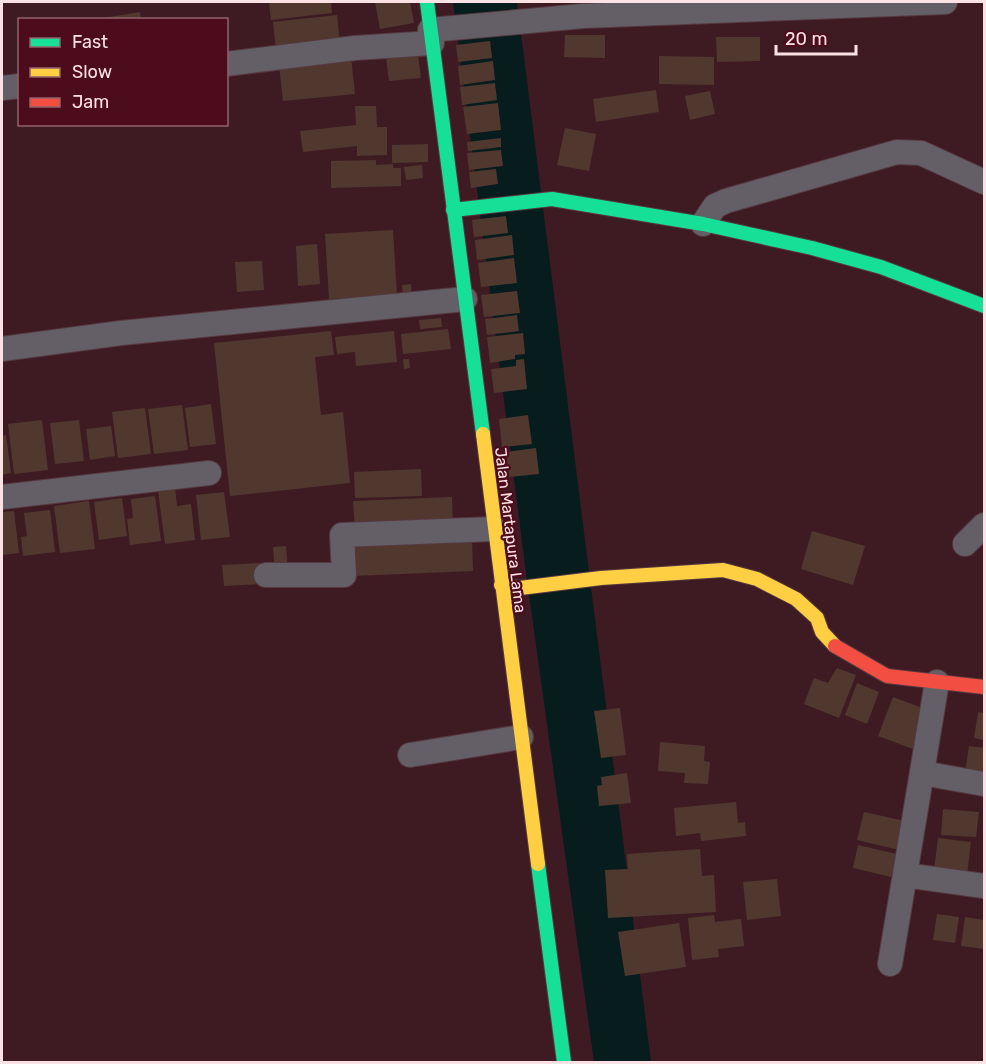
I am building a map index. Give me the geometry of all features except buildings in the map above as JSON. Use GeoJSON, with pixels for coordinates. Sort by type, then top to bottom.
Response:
{"type":"FeatureCollection","features":[{"type":"Feature","properties":{"kind":"street","name":"Jalan Martapura Lama"},"geometry":{"type":"LineString","coordinates":[[427,2],[436,34],[453,210],[564,1062]]}},
{"type":"Feature","properties":{"kind":"street"},"geometry":{"type":"LineString","coordinates":[[228,64],[355,48],[540,14],[583,16],[945,2]]}},
{"type":"Feature","properties":{"kind":"street"},"geometry":{"type":"LineString","coordinates":[[2,88],[18,86]]}},
{"type":"Feature","properties":{"kind":"street"},"geometry":{"type":"LineString","coordinates":[[703,224],[715,206],[726,201],[897,152],[921,153],[984,182]]}},
{"type":"Feature","properties":{"kind":"street"},"geometry":{"type":"LineString","coordinates":[[453,210],[552,199],[703,224],[812,248],[881,267],[984,306]]}},
{"type":"Feature","properties":{"kind":"street"},"geometry":{"type":"LineString","coordinates":[[2,349],[121,333],[465,299]]}},
{"type":"Feature","properties":{"kind":"street"},"geometry":{"type":"LineString","coordinates":[[2,497],[209,473]]}},
{"type":"Feature","properties":{"kind":"street"},"geometry":{"type":"LineString","coordinates":[[965,544],[984,525]]}},
{"type":"Feature","properties":{"kind":"street"},"geometry":{"type":"LineString","coordinates":[[266,575],[344,575],[342,535],[494,529]]}},
{"type":"Feature","properties":{"kind":"street"},"geometry":{"type":"LineString","coordinates":[[501,585],[520,588],[601,578],[723,570],[757,579],[796,599],[817,618],[822,632],[831,644],[887,676],[914,681],[984,687]]}},
{"type":"Feature","properties":{"kind":"street"},"geometry":{"type":"LineString","coordinates":[[890,964],[937,682]]}},
{"type":"Feature","properties":{"kind":"street"},"geometry":{"type":"LineString","coordinates":[[410,755],[521,737]]}},
{"type":"Feature","properties":{"kind":"street"},"geometry":{"type":"LineString","coordinates":[[922,773],[984,783]]}},
{"type":"Feature","properties":{"kind":"street"},"geometry":{"type":"LineString","coordinates":[[905,875],[984,886]]}},
{"type":"Feature","properties":{"kind":"water"},"geometry":{"type":"Polygon","coordinates":[[[453,2],[517,2],[651,1062],[594,1062],[526,573],[453,2]]]}},
{"type":"Feature","properties":{"kind":"traffic: fast"},"geometry":{"type":"LineString","coordinates":[[427,2],[483,434]]}},
{"type":"Feature","properties":{"kind":"traffic: fast"},"geometry":{"type":"LineString","coordinates":[[453,210],[552,199],[703,224],[812,248],[881,267],[984,306]]}},
{"type":"Feature","properties":{"kind":"traffic: fast"},"geometry":{"type":"LineString","coordinates":[[538,864],[564,1062]]}},
{"type":"Feature","properties":{"kind":"traffic: slow"},"geometry":{"type":"LineString","coordinates":[[483,434],[538,864]]}},
{"type":"Feature","properties":{"kind":"traffic: slow"},"geometry":{"type":"LineString","coordinates":[[501,585],[520,588],[601,578],[723,570],[757,579],[796,599],[817,618],[822,632],[835,646]]}},
{"type":"Feature","properties":{"kind":"traffic: jam"},"geometry":{"type":"LineString","coordinates":[[835,646],[887,676],[984,687]]}}]}
